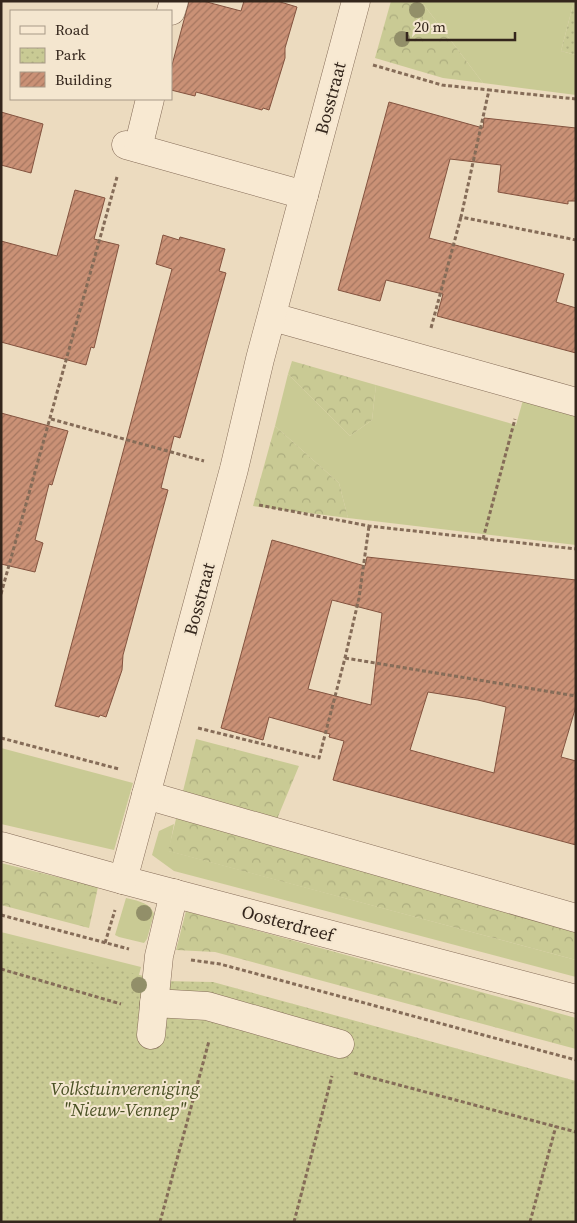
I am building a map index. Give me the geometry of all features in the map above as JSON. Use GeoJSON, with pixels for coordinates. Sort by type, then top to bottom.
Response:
{"type":"FeatureCollection","features":[{"type":"Feature","properties":{"kind":"street","name":"Bosstraat"},"geometry":{"type":"LineString","coordinates":[[124,880],[356,1]]}},
{"type":"Feature","properties":{"kind":"street"},"geometry":{"type":"LineString","coordinates":[[150,100],[132,147],[304,195]]}},
{"type":"Feature","properties":{"kind":"street"},"geometry":{"type":"LineString","coordinates":[[273,317],[576,402]]}},
{"type":"Feature","properties":{"kind":"street"},"geometry":{"type":"LineString","coordinates":[[149,786],[576,918]]}},
{"type":"Feature","properties":{"kind":"street","name":"Oosterdreef"},"geometry":{"type":"LineString","coordinates":[[1,846],[576,999]]}},
{"type":"Feature","properties":{"kind":"street"},"geometry":{"type":"LineString","coordinates":[[174,893],[158,956],[153,1017],[207,1006],[337,1056]]}},
{"type":"Feature","properties":{"kind":"path"},"geometry":{"type":"LineString","coordinates":[[341,56],[442,85],[576,99]]}},
{"type":"Feature","properties":{"kind":"path"},"geometry":{"type":"LineString","coordinates":[[422,360],[461,217],[489,90]]}},
{"type":"Feature","properties":{"kind":"path"},"geometry":{"type":"LineString","coordinates":[[1,594],[50,418],[132,147]]}},
{"type":"Feature","properties":{"kind":"path"},"geometry":{"type":"LineString","coordinates":[[461,217],[576,240]]}},
{"type":"Feature","properties":{"kind":"path"},"geometry":{"type":"LineString","coordinates":[[483,539],[523,388]]}},
{"type":"Feature","properties":{"kind":"path"},"geometry":{"type":"LineString","coordinates":[[50,418],[234,469]]}},
{"type":"Feature","properties":{"kind":"path"},"geometry":{"type":"LineString","coordinates":[[226,498],[369,526],[576,550]]}},
{"type":"Feature","properties":{"kind":"path"},"geometry":{"type":"LineString","coordinates":[[166,720],[319,758],[346,658],[359,598],[369,526]]}},
{"type":"Feature","properties":{"kind":"path"},"geometry":{"type":"LineString","coordinates":[[346,658],[576,696]]}},
{"type":"Feature","properties":{"kind":"path"},"geometry":{"type":"LineString","coordinates":[[1,738],[149,786]]}},
{"type":"Feature","properties":{"kind":"path"},"geometry":{"type":"LineString","coordinates":[[1,915],[158,956],[220,964],[576,1060]]}},
{"type":"Feature","properties":{"kind":"path"},"geometry":{"type":"LineString","coordinates":[[1,969],[153,1017]]}},
{"type":"Feature","properties":{"kind":"path"},"geometry":{"type":"LineString","coordinates":[[160,1222],[218,1009]]}},
{"type":"Feature","properties":{"kind":"path"},"geometry":{"type":"LineString","coordinates":[[294,1222],[337,1056],[576,1132]]}},
{"type":"Feature","properties":{"kind":"path"},"geometry":{"type":"LineString","coordinates":[[530,1222],[556,1126]]}},
{"type":"Feature","properties":{"kind":"green space"},"geometry":{"type":"Polygon","coordinates":[[[391,1],[421,1],[483,83],[443,78],[375,58],[391,1]]]}},
{"type":"Feature","properties":{"kind":"green space"},"geometry":{"type":"Polygon","coordinates":[[[421,1],[574,1],[561,51],[576,55],[576,95],[483,83],[421,1]]]}},
{"type":"Feature","properties":{"kind":"green space"},"geometry":{"type":"Polygon","coordinates":[[[574,1],[576,1],[576,55],[561,51],[574,1]]]}},
{"type":"Feature","properties":{"kind":"green space"},"geometry":{"type":"Polygon","coordinates":[[[292,361],[376,385],[372,420],[350,436],[288,374],[292,361]]]}},
{"type":"Feature","properties":{"kind":"green space"},"geometry":{"type":"Polygon","coordinates":[[[288,374],[350,436],[372,420],[376,385],[516,425],[523,400],[576,416],[576,545],[348,518],[339,483],[275,426],[288,374]]]}},
{"type":"Feature","properties":{"kind":"green space"},"geometry":{"type":"Polygon","coordinates":[[[275,426],[339,483],[348,518],[253,506],[275,426]]]}},
{"type":"Feature","properties":{"kind":"green space"},"geometry":{"type":"Polygon","coordinates":[[[196,739],[299,766],[267,843],[576,929],[576,960],[168,851],[196,739]]]}},
{"type":"Feature","properties":{"kind":"green space"},"geometry":{"type":"Polygon","coordinates":[[[1,748],[133,783],[114,850],[1,824],[1,748]]]}},
{"type":"Feature","properties":{"kind":"green space"},"geometry":{"type":"Polygon","coordinates":[[[174,824],[169,851],[576,960],[576,977],[174,871],[152,855],[159,831],[174,824]]]}},
{"type":"Feature","properties":{"kind":"green space"},"geometry":{"type":"Polygon","coordinates":[[[1,863],[98,887],[89,928],[1,905],[1,863]]]}},
{"type":"Feature","properties":{"kind":"green space"},"geometry":{"type":"Polygon","coordinates":[[[126,898],[146,904],[154,914],[147,939],[144,943],[115,935],[126,898]]]}},
{"type":"Feature","properties":{"kind":"green space"},"geometry":{"type":"Polygon","coordinates":[[[186,911],[576,1018],[576,1049],[215,952],[176,950],[186,911]]]}},
{"type":"Feature","properties":{"kind":"green space"},"geometry":{"type":"Polygon","coordinates":[[[1,932],[141,967],[133,999],[1,965],[1,932]]]}},
{"type":"Feature","properties":{"kind":"green space","name":"Volkstuinvereniging \"Nieuw-Vennep\""},"geometry":{"type":"Polygon","coordinates":[[[1,938],[162,981],[213,982],[576,1081],[576,1222],[1,1222],[1,938]]]}},
{"type":"Feature","properties":{"kind":"building"},"geometry":{"type":"Polygon","coordinates":[[[189,1],[203,1],[241,11],[244,1],[277,1],[297,7],[285,48],[285,58],[269,110],[263,108],[262,110],[196,92],[195,96],[172,90],[172,65],[189,1]]]}},
{"type":"Feature","properties":{"kind":"building"},"geometry":{"type":"Polygon","coordinates":[[[389,102],[483,128],[484,118],[576,128],[576,201],[568,201],[568,204],[498,192],[501,165],[450,159],[429,238],[564,274],[556,302],[576,308],[576,353],[437,316],[443,294],[386,280],[380,301],[338,290],[389,102]]]}},
{"type":"Feature","properties":{"kind":"building"},"geometry":{"type":"Polygon","coordinates":[[[1,112],[43,124],[31,173],[1,165],[1,112]]]}},
{"type":"Feature","properties":{"kind":"building"},"geometry":{"type":"Polygon","coordinates":[[[75,190],[105,198],[94,239],[119,245],[94,348],[91,347],[86,365],[1,342],[1,241],[57,256],[75,190]]]}},
{"type":"Feature","properties":{"kind":"building"},"geometry":{"type":"Polygon","coordinates":[[[163,235],[179,240],[180,237],[225,249],[219,271],[226,273],[180,438],[174,436],[161,488],[168,490],[123,655],[122,670],[106,717],[100,715],[99,717],[55,706],[172,269],[156,264],[163,235]]]}},
{"type":"Feature","properties":{"kind":"building"},"geometry":{"type":"Polygon","coordinates":[[[1,413],[68,431],[52,485],[49,484],[35,540],[43,543],[35,572],[1,564],[1,413]]]}},
{"type":"Feature","properties":{"kind":"building"},"geometry":{"type":"Polygon","coordinates":[[[272,540],[365,566],[367,557],[576,580],[576,706],[561,757],[576,761],[576,845],[333,780],[344,741],[329,737],[330,734],[269,717],[263,740],[221,728],[272,540]],[[332,600],[308,689],[371,705],[382,613],[332,600]],[[428,692],[410,750],[494,773],[506,707],[478,700],[428,692]]]}}]}
